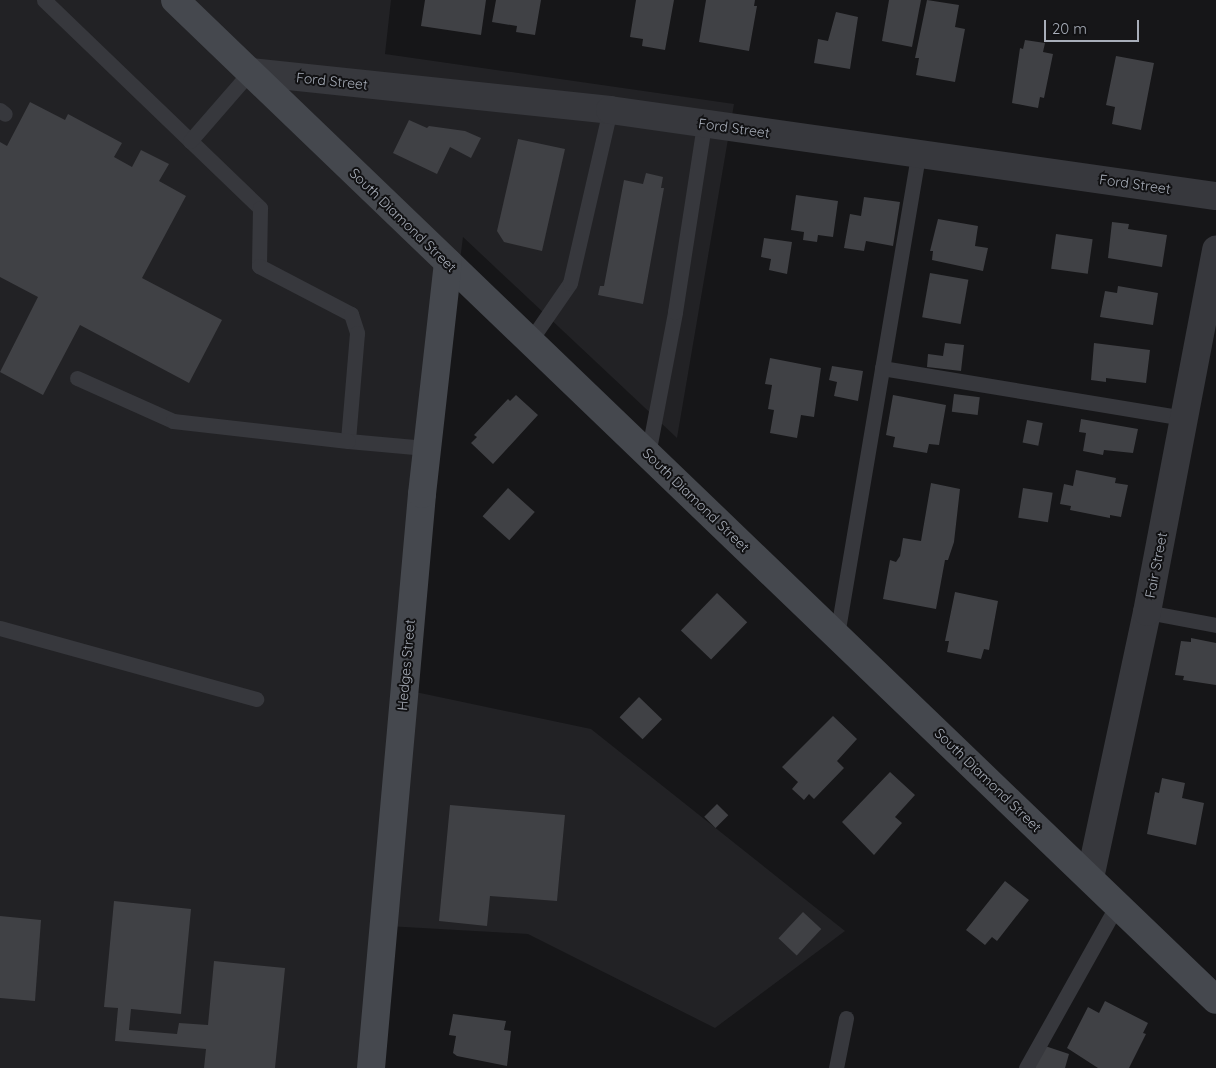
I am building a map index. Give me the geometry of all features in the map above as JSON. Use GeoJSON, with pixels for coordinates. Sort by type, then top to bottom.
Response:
{"type":"FeatureCollection","features":[{"type":"Feature","properties":{"kind":"street","name":"South Diamond Street"},"geometry":{"type":"LineString","coordinates":[[175,0],[1216,1000]]}},
{"type":"Feature","properties":{"kind":"street","name":"Ford Street"},"geometry":{"type":"LineString","coordinates":[[250,72],[610,110],[1216,196]]}},
{"type":"Feature","properties":{"kind":"street","name":"Fair Street"},"geometry":{"type":"LineString","coordinates":[[1090,878],[1147,612],[1216,250]]}},
{"type":"Feature","properties":{"kind":"street","name":"Hedges Street"},"geometry":{"type":"LineString","coordinates":[[371,1068],[426,448],[448,262]]}},
{"type":"Feature","properties":{"kind":"lane"},"geometry":{"type":"LineString","coordinates":[[44,0],[260,208],[259,266],[350,314],[357,333],[348,441]]}},
{"type":"Feature","properties":{"kind":"lane"},"geometry":{"type":"LineString","coordinates":[[190,141],[250,72]]}},
{"type":"Feature","properties":{"kind":"lane"},"geometry":{"type":"LineString","coordinates":[[530,341],[570,283],[610,110]]}},
{"type":"Feature","properties":{"kind":"lane"},"geometry":{"type":"LineString","coordinates":[[648,454],[675,312],[704,124]]}},
{"type":"Feature","properties":{"kind":"lane"},"geometry":{"type":"LineString","coordinates":[[836,635],[918,154]]}},
{"type":"Feature","properties":{"kind":"lane"},"geometry":{"type":"LineString","coordinates":[[882,368],[1184,418]]}},
{"type":"Feature","properties":{"kind":"lane"},"geometry":{"type":"LineString","coordinates":[[77,378],[173,421],[426,448]]}},
{"type":"Feature","properties":{"kind":"lane"},"geometry":{"type":"LineString","coordinates":[[1147,612],[1216,625]]}},
{"type":"Feature","properties":{"kind":"lane"},"geometry":{"type":"LineString","coordinates":[[0,628],[256,699]]}},
{"type":"Feature","properties":{"kind":"lane"},"geometry":{"type":"LineString","coordinates":[[1026,1068],[1117,905]]}},
{"type":"Feature","properties":{"kind":"lane"},"geometry":{"type":"LineString","coordinates":[[836,1068],[846,1018]]}},
{"type":"Feature","properties":{"kind":"shaded area"},"geometry":{"type":"Polygon","coordinates":[[[0,0],[391,0],[385,54],[734,104],[677,438],[463,237],[406,690],[591,729],[845,931],[715,1028],[528,934],[387,926],[375,1068],[0,1068],[0,0]]]}},
{"type":"Feature","properties":{"kind":"building"},"geometry":{"type":"Polygon","coordinates":[[[425,0],[486,0],[481,35],[421,26],[425,0]]]}},
{"type":"Feature","properties":{"kind":"building"},"geometry":{"type":"Polygon","coordinates":[[[496,0],[541,0],[535,35],[516,32],[517,26],[492,22],[496,0]]]}},
{"type":"Feature","properties":{"kind":"building"},"geometry":{"type":"Polygon","coordinates":[[[636,0],[674,0],[665,50],[642,46],[643,39],[630,37],[636,0]]]}},
{"type":"Feature","properties":{"kind":"building"},"geometry":{"type":"Polygon","coordinates":[[[706,0],[755,0],[754,6],[757,6],[749,51],[699,42],[706,0]]]}},
{"type":"Feature","properties":{"kind":"building"},"geometry":{"type":"Polygon","coordinates":[[[889,0],[921,0],[912,47],[882,41],[889,0]]]}},
{"type":"Feature","properties":{"kind":"building"},"geometry":{"type":"Polygon","coordinates":[[[927,0],[959,5],[955,27],[965,29],[955,82],[916,75],[919,58],[915,58],[927,0]]]}},
{"type":"Feature","properties":{"kind":"building"},"geometry":{"type":"Polygon","coordinates":[[[836,12],[858,17],[850,69],[814,63],[818,39],[828,41],[836,12]]]}},
{"type":"Feature","properties":{"kind":"building"},"geometry":{"type":"Polygon","coordinates":[[[1025,40],[1045,43],[1043,52],[1053,54],[1044,98],[1040,97],[1038,108],[1012,103],[1020,48],[1023,49],[1025,40]]]}},
{"type":"Feature","properties":{"kind":"building"},"geometry":{"type":"Polygon","coordinates":[[[1116,56],[1154,63],[1141,130],[1112,124],[1115,107],[1106,105],[1116,56]]]}},
{"type":"Feature","properties":{"kind":"building"},"geometry":{"type":"Polygon","coordinates":[[[30,102],[65,120],[68,114],[122,143],[114,157],[132,167],[141,150],[169,164],[159,181],[186,196],[142,278],[222,320],[189,383],[80,325],[43,395],[0,372],[38,297],[0,277],[0,142],[7,146],[30,102]]]}},
{"type":"Feature","properties":{"kind":"building"},"geometry":{"type":"Polygon","coordinates":[[[409,120],[427,128],[429,126],[465,131],[481,138],[471,158],[450,147],[437,174],[393,153],[409,120]]]}},
{"type":"Feature","properties":{"kind":"building"},"geometry":{"type":"Polygon","coordinates":[[[518,139],[565,149],[542,251],[504,242],[497,231],[518,139]]]}},
{"type":"Feature","properties":{"kind":"building"},"geometry":{"type":"Polygon","coordinates":[[[646,173],[663,177],[661,188],[664,188],[643,304],[598,295],[600,286],[604,286],[624,180],[643,184],[646,173]]]}},
{"type":"Feature","properties":{"kind":"building"},"geometry":{"type":"Polygon","coordinates":[[[796,195],[838,201],[833,237],[818,235],[817,242],[803,240],[804,232],[791,230],[796,195]]]}},
{"type":"Feature","properties":{"kind":"building"},"geometry":{"type":"Polygon","coordinates":[[[864,197],[900,202],[893,246],[866,241],[864,251],[844,248],[850,214],[861,216],[864,197]]]}},
{"type":"Feature","properties":{"kind":"building"},"geometry":{"type":"Polygon","coordinates":[[[938,219],[978,226],[975,246],[988,248],[983,271],[932,260],[933,251],[930,251],[938,219]]]}},
{"type":"Feature","properties":{"kind":"building"},"geometry":{"type":"Polygon","coordinates":[[[1112,222],[1129,224],[1128,229],[1167,235],[1162,267],[1108,258],[1112,222]]]}},
{"type":"Feature","properties":{"kind":"building"},"geometry":{"type":"Polygon","coordinates":[[[1056,234],[1093,239],[1088,274],[1051,269],[1056,234]]]}},
{"type":"Feature","properties":{"kind":"building"},"geometry":{"type":"Polygon","coordinates":[[[764,238],[792,242],[787,274],[769,270],[771,259],[761,257],[764,238]]]}},
{"type":"Feature","properties":{"kind":"building"},"geometry":{"type":"Polygon","coordinates":[[[930,273],[968,280],[961,324],[922,317],[930,273]]]}},
{"type":"Feature","properties":{"kind":"building"},"geometry":{"type":"Polygon","coordinates":[[[1118,286],[1158,293],[1153,325],[1100,317],[1105,291],[1117,293],[1118,286]]]}},
{"type":"Feature","properties":{"kind":"building"},"geometry":{"type":"Polygon","coordinates":[[[945,343],[964,345],[961,371],[927,367],[928,354],[943,356],[945,343]]]}},
{"type":"Feature","properties":{"kind":"building"},"geometry":{"type":"Polygon","coordinates":[[[1094,343],[1150,350],[1146,383],[1106,378],[1106,382],[1091,380],[1094,343]]]}},
{"type":"Feature","properties":{"kind":"building"},"geometry":{"type":"Polygon","coordinates":[[[770,358],[821,368],[814,417],[801,415],[797,438],[770,433],[774,410],[768,409],[772,385],[765,384],[770,358]]]}},
{"type":"Feature","properties":{"kind":"building"},"geometry":{"type":"Polygon","coordinates":[[[832,366],[863,371],[858,401],[834,396],[837,382],[829,380],[832,366]]]}},
{"type":"Feature","properties":{"kind":"building"},"geometry":{"type":"Polygon","coordinates":[[[954,394],[980,397],[978,415],[952,412],[954,394]]]}},
{"type":"Feature","properties":{"kind":"building"},"geometry":{"type":"Polygon","coordinates":[[[516,395],[538,415],[493,464],[471,443],[477,437],[474,435],[508,399],[510,401],[516,395]]]}},
{"type":"Feature","properties":{"kind":"building"},"geometry":{"type":"Polygon","coordinates":[[[893,395],[946,405],[939,445],[929,444],[927,453],[893,447],[895,437],[886,435],[893,395]]]}},
{"type":"Feature","properties":{"kind":"building"},"geometry":{"type":"Polygon","coordinates":[[[1081,419],[1138,429],[1133,453],[1104,450],[1103,455],[1083,451],[1086,433],[1079,432],[1081,419]]]}},
{"type":"Feature","properties":{"kind":"building"},"geometry":{"type":"Polygon","coordinates":[[[1027,420],[1043,423],[1038,446],[1023,443],[1027,420]]]}},
{"type":"Feature","properties":{"kind":"building"},"geometry":{"type":"Polygon","coordinates":[[[1076,470],[1116,478],[1115,483],[1128,485],[1121,517],[1110,515],[1110,518],[1070,510],[1071,506],[1060,504],[1064,484],[1073,486],[1076,470]]]}},
{"type":"Feature","properties":{"kind":"building"},"geometry":{"type":"Polygon","coordinates":[[[931,483],[960,489],[954,542],[948,560],[945,560],[936,609],[883,599],[890,560],[896,562],[900,556],[903,538],[921,541],[931,483]]]}},
{"type":"Feature","properties":{"kind":"building"},"geometry":{"type":"Polygon","coordinates":[[[508,488],[535,512],[509,540],[483,516],[508,488]]]}},
{"type":"Feature","properties":{"kind":"building"},"geometry":{"type":"Polygon","coordinates":[[[1023,488],[1053,493],[1048,522],[1018,518],[1023,488]]]}},
{"type":"Feature","properties":{"kind":"building"},"geometry":{"type":"Polygon","coordinates":[[[955,592],[998,601],[989,650],[984,649],[981,659],[947,652],[949,641],[945,641],[955,592]]]}},
{"type":"Feature","properties":{"kind":"building"},"geometry":{"type":"Polygon","coordinates":[[[717,593],[747,622],[711,660],[681,630],[717,593]]]}},
{"type":"Feature","properties":{"kind":"building"},"geometry":{"type":"Polygon","coordinates":[[[1191,638],[1216,643],[1216,685],[1183,680],[1184,676],[1175,675],[1181,641],[1191,642],[1191,638]]]}},
{"type":"Feature","properties":{"kind":"building"},"geometry":{"type":"Polygon","coordinates":[[[639,697],[662,719],[643,739],[620,717],[639,697]]]}},
{"type":"Feature","properties":{"kind":"building"},"geometry":{"type":"Polygon","coordinates":[[[833,716],[857,739],[837,761],[844,768],[814,799],[809,794],[804,800],[792,789],[798,782],[782,767],[833,716]]]}},
{"type":"Feature","properties":{"kind":"building"},"geometry":{"type":"Polygon","coordinates":[[[890,772],[915,795],[895,817],[902,823],[874,855],[842,822],[890,772]]]}},
{"type":"Feature","properties":{"kind":"building"},"geometry":{"type":"Polygon","coordinates":[[[1162,778],[1185,783],[1182,798],[1204,803],[1196,845],[1147,834],[1155,792],[1159,793],[1162,778]]]}},
{"type":"Feature","properties":{"kind":"building"},"geometry":{"type":"Polygon","coordinates":[[[717,804],[728,815],[716,828],[704,817],[717,804]]]}},
{"type":"Feature","properties":{"kind":"building"},"geometry":{"type":"Polygon","coordinates":[[[450,805],[565,815],[557,901],[490,896],[487,926],[439,921],[450,805]]]}},
{"type":"Feature","properties":{"kind":"building"},"geometry":{"type":"Polygon","coordinates":[[[1005,881],[1029,900],[997,941],[992,937],[985,945],[966,930],[1005,881]]]}},
{"type":"Feature","properties":{"kind":"building"},"geometry":{"type":"Polygon","coordinates":[[[114,901],[191,909],[181,1014],[131,1009],[129,1030],[177,1034],[179,1023],[208,1025],[214,961],[285,968],[275,1068],[204,1068],[206,1049],[115,1041],[118,1008],[104,1007],[114,901]]]}},
{"type":"Feature","properties":{"kind":"building"},"geometry":{"type":"Polygon","coordinates":[[[803,912],[821,929],[797,955],[778,938],[803,912]]]}},
{"type":"Feature","properties":{"kind":"building"},"geometry":{"type":"Polygon","coordinates":[[[0,916],[41,920],[35,1001],[0,998],[0,916]]]}},
{"type":"Feature","properties":{"kind":"building"},"geometry":{"type":"Polygon","coordinates":[[[1105,1001],[1148,1023],[1143,1033],[1146,1034],[1129,1068],[1098,1068],[1067,1048],[1088,1007],[1099,1013],[1105,1001]]]}},
{"type":"Feature","properties":{"kind":"building"},"geometry":{"type":"Polygon","coordinates":[[[453,1014],[506,1021],[504,1030],[511,1031],[507,1066],[457,1056],[453,1053],[456,1036],[449,1035],[453,1014]]]}},
{"type":"Feature","properties":{"kind":"building"},"geometry":{"type":"Polygon","coordinates":[[[1042,1045],[1069,1054],[1065,1068],[1035,1068],[1042,1045]]]}}]}
